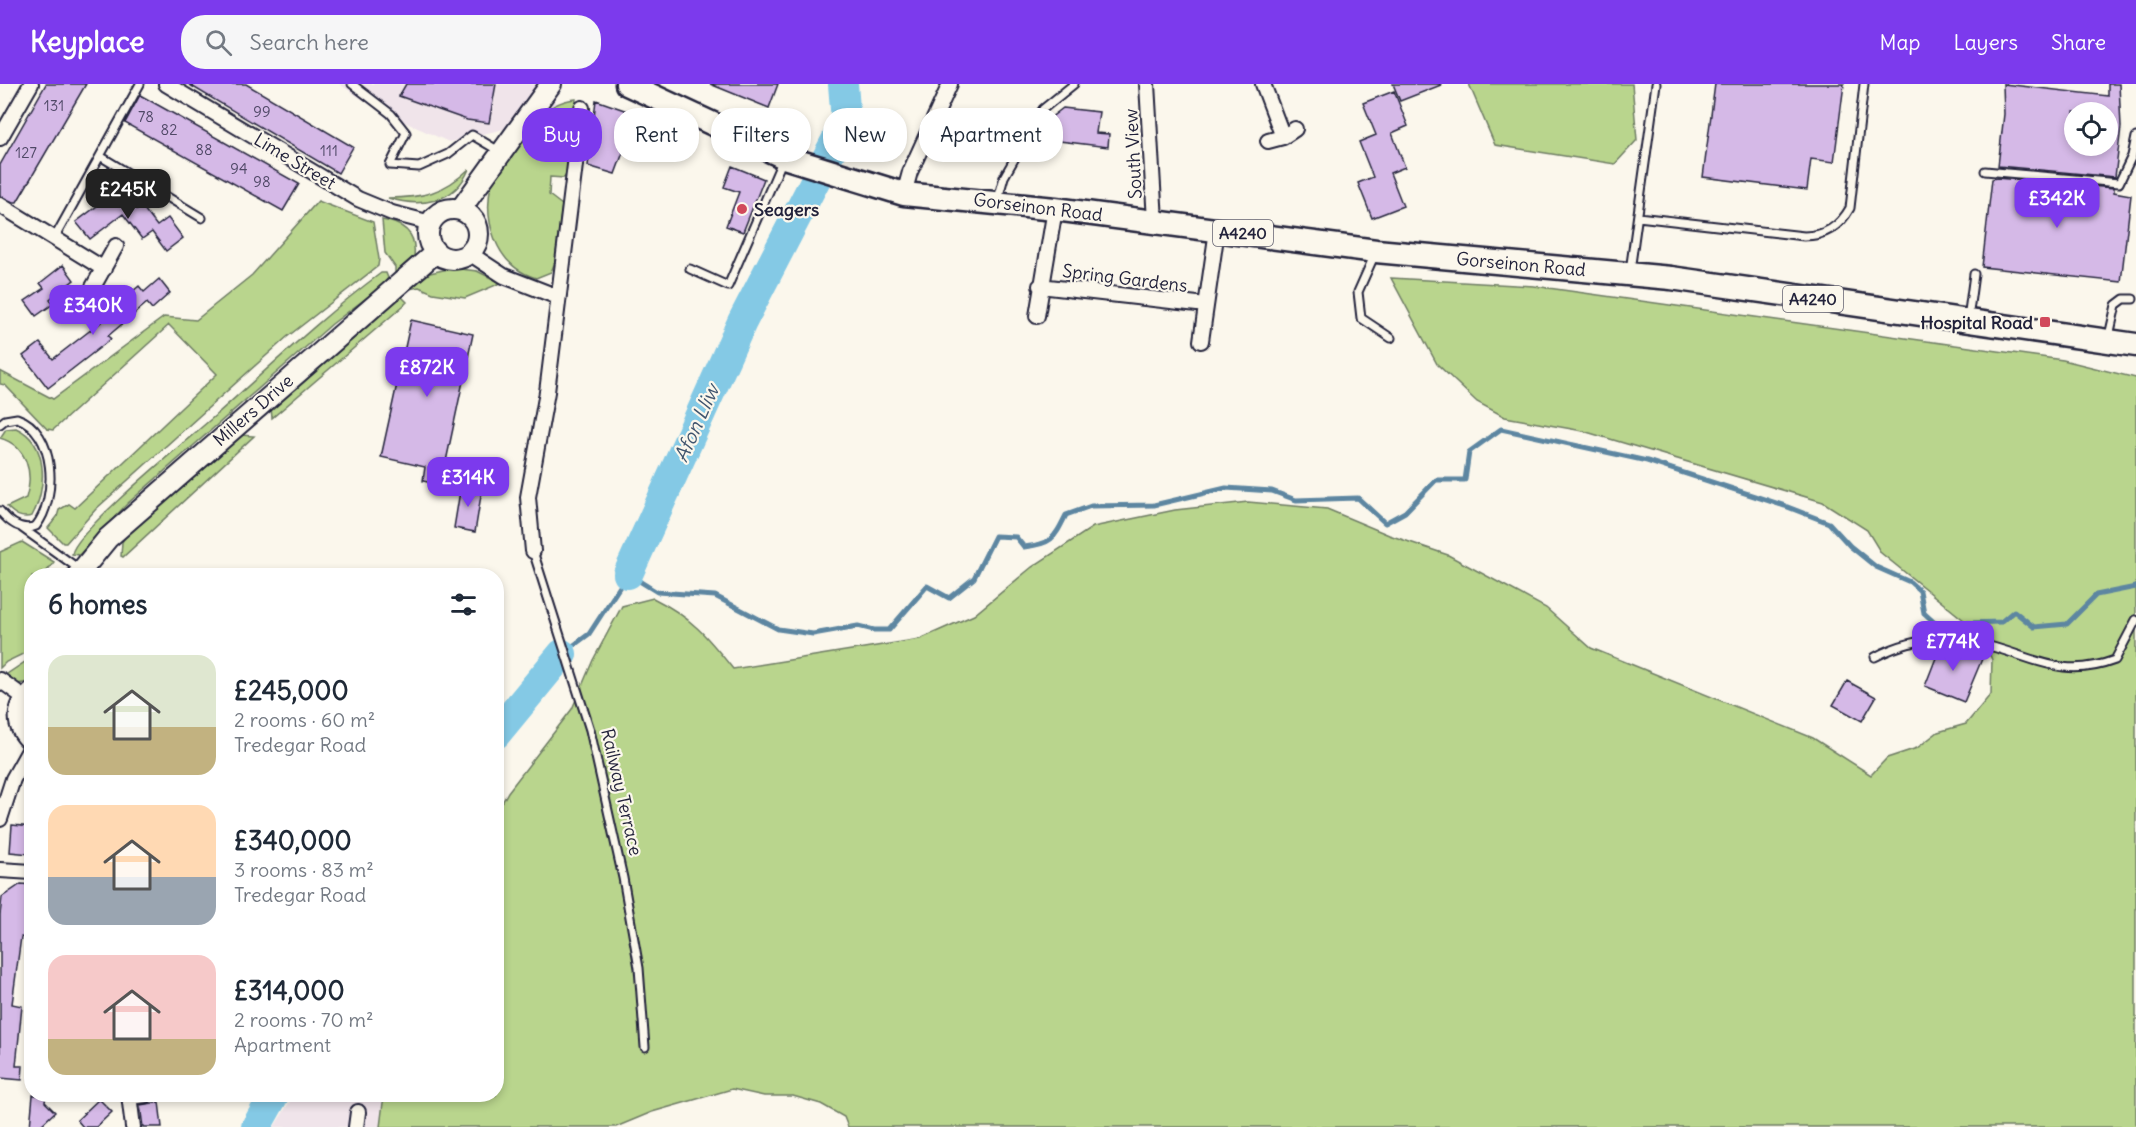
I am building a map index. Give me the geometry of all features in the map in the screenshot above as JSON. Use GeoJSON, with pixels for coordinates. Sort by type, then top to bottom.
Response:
{"type":"FeatureCollection","features":[{"type":"Feature","properties":{"kind":"main road","name":"A4240"},"geometry":{"type":"LineString","coordinates":[[627,84],[711,123]]}},
{"type":"Feature","properties":{"kind":"main road","name":"A4240"},"geometry":{"type":"LineString","coordinates":[[799,162],[904,194]]}},
{"type":"Feature","properties":{"kind":"main road","name":"Gorseinon Road"},"geometry":{"type":"LineString","coordinates":[[904,194],[997,202],[1376,250],[1629,274],[2136,345]]}},
{"type":"Feature","properties":{"kind":"street"},"geometry":{"type":"LineString","coordinates":[[0,138],[31,84]]}},
{"type":"Feature","properties":{"kind":"street","name":"Lime Street"},"geometry":{"type":"LineString","coordinates":[[166,84],[358,199],[392,213],[431,223]]}},
{"type":"Feature","properties":{"kind":"street"},"geometry":{"type":"LineString","coordinates":[[460,210],[551,84]]}},
{"type":"Feature","properties":{"kind":"street"},"geometry":{"type":"LineString","coordinates":[[904,194],[910,172],[950,84]]}},
{"type":"Feature","properties":{"kind":"street","name":"South View"},"geometry":{"type":"LineString","coordinates":[[1147,84],[1155,221]]}},
{"type":"Feature","properties":{"kind":"street"},"geometry":{"type":"LineString","coordinates":[[1263,84],[1289,133],[1268,141]]}},
{"type":"Feature","properties":{"kind":"street"},"geometry":{"type":"LineString","coordinates":[[533,551],[528,497],[547,392],[575,162]]}},
{"type":"Feature","properties":{"kind":"street"},"geometry":{"type":"LineString","coordinates":[[0,205],[104,269]]}},
{"type":"Feature","properties":{"kind":"street","name":"Spring Gardens"},"geometry":{"type":"LineString","coordinates":[[1037,316],[1040,286],[1055,209]]}},
{"type":"Feature","properties":{"kind":"street"},"geometry":{"type":"LineString","coordinates":[[460,210],[473,218],[478,232],[474,247],[469,253],[449,258],[436,252],[428,235],[431,223],[440,212],[460,210]]}},
{"type":"Feature","properties":{"kind":"street","name":"Spring Gardens"},"geometry":{"type":"LineString","coordinates":[[1201,340],[1217,230]]}},
{"type":"Feature","properties":{"kind":"street"},"geometry":{"type":"LineString","coordinates":[[93,287],[116,246]]}},
{"type":"Feature","properties":{"kind":"street","name":"Millers Drive"},"geometry":{"type":"LineString","coordinates":[[83,568],[108,538],[436,252]]}},
{"type":"Feature","properties":{"kind":"street"},"geometry":{"type":"LineString","coordinates":[[469,253],[504,276],[558,297]]}},
{"type":"Feature","properties":{"kind":"street","name":"Spring Gardens"},"geometry":{"type":"LineString","coordinates":[[1040,286],[1206,305]]}},
{"type":"Feature","properties":{"kind":"street"},"geometry":{"type":"LineString","coordinates":[[0,680],[24,693]]}},
{"type":"Feature","properties":{"kind":"street"},"geometry":{"type":"LineString","coordinates":[[24,705],[19,717],[20,727],[24,732]]}},
{"type":"Feature","properties":{"kind":"street"},"geometry":{"type":"LineString","coordinates":[[0,819],[13,779],[24,758]]}},
{"type":"Feature","properties":{"kind":"street"},"geometry":{"type":"LineString","coordinates":[[0,870],[24,872]]}},
{"type":"Feature","properties":{"kind":"street"},"geometry":{"type":"LineString","coordinates":[[130,1102],[133,1127]]}},
{"type":"Feature","properties":{"kind":"street"},"geometry":{"type":"LineString","coordinates":[[356,1127],[358,1112]]}},
{"type":"Feature","properties":{"kind":"lane"},"geometry":{"type":"LineString","coordinates":[[55,237],[140,84]]}},
{"type":"Feature","properties":{"kind":"lane"},"geometry":{"type":"LineString","coordinates":[[352,84],[392,114],[406,133],[390,165],[419,168],[448,154],[472,135],[502,152]]}},
{"type":"Feature","properties":{"kind":"lane"},"geometry":{"type":"LineString","coordinates":[[997,202],[1004,177],[1043,109],[1074,84]]}},
{"type":"Feature","properties":{"kind":"lane"},"geometry":{"type":"LineString","coordinates":[[1629,274],[1656,84]]}},
{"type":"Feature","properties":{"kind":"lane"},"geometry":{"type":"LineString","coordinates":[[1638,217],[1804,237],[1818,236],[1829,231],[1843,220],[1850,208],[1864,84]]}},
{"type":"Feature","properties":{"kind":"lane"},"geometry":{"type":"LineString","coordinates":[[1984,171],[2119,183],[2132,156],[2136,137]]}},
{"type":"Feature","properties":{"kind":"lane"},"geometry":{"type":"LineString","coordinates":[[100,156],[202,218]]}},
{"type":"Feature","properties":{"kind":"lane"},"geometry":{"type":"LineString","coordinates":[[690,269],[728,286],[789,162]]}},
{"type":"Feature","properties":{"kind":"lane"},"geometry":{"type":"LineString","coordinates":[[1376,250],[1358,292],[1360,318],[1391,339]]}},
{"type":"Feature","properties":{"kind":"lane"},"geometry":{"type":"LineString","coordinates":[[1968,321],[1974,274]]}},
{"type":"Feature","properties":{"kind":"lane"},"geometry":{"type":"LineString","coordinates":[[2108,341],[2116,306],[2124,299],[2133,299]]}},
{"type":"Feature","properties":{"kind":"lane"},"geometry":{"type":"LineString","coordinates":[[0,424],[10,418],[24,421],[37,435],[47,455],[50,479],[45,512],[36,525],[22,527]]}},
{"type":"Feature","properties":{"kind":"lane"},"geometry":{"type":"LineString","coordinates":[[0,511],[9,521],[22,527],[73,568]]}},
{"type":"Feature","properties":{"kind":"lane","name":"Railway Terrace"},"geometry":{"type":"LineString","coordinates":[[533,551],[554,611],[590,730],[623,878],[639,968],[645,1047]]}},
{"type":"Feature","properties":{"kind":"lane"},"geometry":{"type":"LineString","coordinates":[[1875,657],[1896,646],[1935,638],[1977,643],[2055,668],[2098,666],[2115,660],[2136,620]]}},
{"type":"Feature","properties":{"kind":"shaded area"},"geometry":{"type":"Polygon","coordinates":[[[339,84],[560,84],[554,108],[522,108],[522,125],[449,142],[382,112],[339,84]]]}},
{"type":"Feature","properties":{"kind":"shaded area"},"geometry":{"type":"Polygon","coordinates":[[[290,1102],[383,1102],[380,1127],[274,1127],[290,1102]]]}},
{"type":"Feature","properties":{"kind":"green space"},"geometry":{"type":"Polygon","coordinates":[[[1469,84],[1632,84],[1637,140],[1615,164],[1495,145],[1469,84]]]}},
{"type":"Feature","properties":{"kind":"green space"},"geometry":{"type":"Polygon","coordinates":[[[576,99],[575,108],[551,108],[561,102],[576,99]]]}},
{"type":"Feature","properties":{"kind":"green space"},"geometry":{"type":"Polygon","coordinates":[[[522,136],[522,162],[569,162],[568,172],[564,178],[550,177],[549,195],[562,205],[555,262],[551,272],[536,278],[510,263],[501,252],[491,225],[489,196],[492,181],[522,136]]]}},
{"type":"Feature","properties":{"kind":"green space"},"geometry":{"type":"Polygon","coordinates":[[[469,169],[455,189],[436,200],[413,202],[388,198],[411,197],[441,189],[469,169]]]}},
{"type":"Feature","properties":{"kind":"green space"},"geometry":{"type":"Polygon","coordinates":[[[318,201],[373,222],[378,266],[287,337],[96,509],[66,543],[63,543],[48,528],[57,517],[59,510],[69,504],[75,508],[217,374],[169,325],[53,430],[47,429],[5,385],[0,384],[0,371],[53,399],[164,317],[196,320],[252,275],[318,201]]]}},
{"type":"Feature","properties":{"kind":"green space"},"geometry":{"type":"Polygon","coordinates":[[[382,220],[402,226],[413,241],[414,256],[395,273],[395,267],[385,253],[382,220]]]}},
{"type":"Feature","properties":{"kind":"green space"},"geometry":{"type":"Polygon","coordinates":[[[452,268],[477,271],[501,283],[465,298],[433,293],[419,287],[409,289],[430,273],[452,268]]]}},
{"type":"Feature","properties":{"kind":"green space"},"geometry":{"type":"Polygon","coordinates":[[[381,273],[386,273],[388,278],[382,286],[332,324],[127,504],[79,555],[72,554],[78,542],[113,505],[318,324],[381,273]]]}},
{"type":"Feature","properties":{"kind":"green space"},"geometry":{"type":"Polygon","coordinates":[[[1391,278],[1534,286],[2063,360],[2136,378],[2136,1127],[848,1127],[844,1117],[821,1104],[793,1096],[764,1096],[732,1089],[652,1112],[616,1127],[380,1127],[383,1102],[504,1102],[504,799],[572,709],[593,660],[622,606],[653,598],[666,605],[697,628],[733,669],[920,639],[974,615],[1032,567],[1093,527],[1175,510],[1248,502],[1327,509],[1389,535],[1448,555],[1546,608],[1591,648],[1813,738],[1871,775],[1887,758],[1917,748],[1938,732],[1966,724],[1991,694],[1992,660],[1981,634],[1881,553],[1867,530],[1823,502],[1583,431],[1505,417],[1477,402],[1437,364],[1391,278]]]}},
{"type":"Feature","properties":{"kind":"green space"},"geometry":{"type":"Polygon","coordinates":[[[400,295],[407,302],[403,306],[272,418],[271,408],[400,295]]]}},
{"type":"Feature","properties":{"kind":"green space"},"geometry":{"type":"Polygon","coordinates":[[[16,428],[35,444],[42,468],[37,505],[32,516],[28,517],[18,516],[7,507],[26,498],[28,489],[28,470],[22,454],[17,447],[0,438],[6,429],[16,428]]]}},
{"type":"Feature","properties":{"kind":"green space"},"geometry":{"type":"Polygon","coordinates":[[[240,435],[254,436],[123,557],[121,556],[122,542],[128,532],[240,435]]]}},
{"type":"Feature","properties":{"kind":"green space"},"geometry":{"type":"Polygon","coordinates":[[[22,542],[54,562],[49,568],[24,568],[24,653],[6,662],[0,668],[0,552],[22,542]]]}},
{"type":"Feature","properties":{"kind":"green space"},"geometry":{"type":"Polygon","coordinates":[[[24,663],[24,683],[16,684],[4,676],[24,663]]]}},
{"type":"Feature","properties":{"kind":"building"},"geometry":{"type":"Polygon","coordinates":[[[46,84],[86,84],[17,202],[13,202],[0,196],[0,165],[46,84]]]}},
{"type":"Feature","properties":{"kind":"building"},"geometry":{"type":"Polygon","coordinates":[[[188,84],[246,84],[353,147],[338,173],[188,84]]]}},
{"type":"Feature","properties":{"kind":"building"},"geometry":{"type":"Polygon","coordinates":[[[406,84],[496,84],[489,123],[467,120],[399,96],[406,84]]]}},
{"type":"Feature","properties":{"kind":"building"},"geometry":{"type":"Polygon","coordinates":[[[710,84],[778,84],[769,108],[710,84]]]}},
{"type":"Feature","properties":{"kind":"building"},"geometry":{"type":"Polygon","coordinates":[[[1393,84],[1440,84],[1441,85],[1400,101],[1393,84]]]}},
{"type":"Feature","properties":{"kind":"building"},"geometry":{"type":"Polygon","coordinates":[[[1715,84],[1844,84],[1834,162],[1811,159],[1807,190],[1703,177],[1715,84]]]}},
{"type":"Feature","properties":{"kind":"building"},"geometry":{"type":"Polygon","coordinates":[[[2003,84],[2108,96],[2108,84],[2119,84],[2121,127],[2118,152],[2118,102],[2064,102],[2064,156],[2118,156],[2115,177],[1998,166],[2004,114],[2003,84]]]}},
{"type":"Feature","properties":{"kind":"building"},"geometry":{"type":"Polygon","coordinates":[[[1394,91],[1408,126],[1392,133],[1405,167],[1390,173],[1403,206],[1372,218],[1358,183],[1373,177],[1359,142],[1376,135],[1363,103],[1394,91]]]}},
{"type":"Feature","properties":{"kind":"building"},"geometry":{"type":"Polygon","coordinates":[[[140,95],[299,184],[283,211],[125,123],[140,95]]]}},
{"type":"Feature","properties":{"kind":"building"},"geometry":{"type":"Polygon","coordinates":[[[596,100],[619,108],[614,108],[614,162],[620,162],[615,174],[588,166],[588,162],[602,162],[602,108],[595,108],[596,100]]]}},
{"type":"Feature","properties":{"kind":"building"},"geometry":{"type":"Polygon","coordinates":[[[1063,108],[1099,112],[1096,133],[1109,134],[1108,147],[1063,141],[1063,108]]]}},
{"type":"Feature","properties":{"kind":"building","name":"Seagers"},"geometry":{"type":"Polygon","coordinates":[[[732,166],[764,179],[743,232],[726,226],[739,192],[724,187],[732,166]]]}},
{"type":"Feature","properties":{"kind":"building"},"geometry":{"type":"Polygon","coordinates":[[[1992,179],[2114,188],[2114,192],[2131,195],[2121,282],[1982,267],[1992,179]]]}},
{"type":"Feature","properties":{"kind":"building"},"geometry":{"type":"Polygon","coordinates":[[[121,188],[137,209],[141,205],[157,226],[168,218],[183,238],[166,251],[152,232],[142,239],[123,214],[90,239],[76,222],[121,188]]]}},
{"type":"Feature","properties":{"kind":"building"},"geometry":{"type":"Polygon","coordinates":[[[63,265],[74,280],[50,299],[53,304],[36,316],[25,301],[44,288],[40,283],[63,265]]]}},
{"type":"Feature","properties":{"kind":"building"},"geometry":{"type":"Polygon","coordinates":[[[159,279],[170,293],[152,309],[147,303],[108,336],[111,339],[48,388],[23,356],[40,343],[53,359],[101,322],[99,320],[139,286],[144,292],[159,279]]]}},
{"type":"Feature","properties":{"kind":"building"},"geometry":{"type":"Polygon","coordinates":[[[411,320],[473,334],[441,485],[423,481],[425,467],[381,457],[411,320]]]}},
{"type":"Feature","properties":{"kind":"building"},"geometry":{"type":"Polygon","coordinates":[[[461,485],[482,489],[475,532],[454,528],[461,485]]]}},
{"type":"Feature","properties":{"kind":"building"},"geometry":{"type":"Polygon","coordinates":[[[1941,645],[1948,645],[1982,659],[1964,702],[1925,686],[1941,645]]]}},
{"type":"Feature","properties":{"kind":"building"},"geometry":{"type":"Polygon","coordinates":[[[1847,681],[1876,697],[1862,721],[1833,705],[1847,681]]]}},
{"type":"Feature","properties":{"kind":"building"},"geometry":{"type":"Polygon","coordinates":[[[12,825],[24,826],[24,853],[10,852],[12,825]]]}},
{"type":"Feature","properties":{"kind":"building"},"geometry":{"type":"Polygon","coordinates":[[[24,884],[24,938],[21,937],[12,1004],[22,1006],[16,1066],[23,1066],[22,1080],[0,1078],[0,915],[2,897],[24,884]]]}},
{"type":"Feature","properties":{"kind":"building"},"geometry":{"type":"Polygon","coordinates":[[[32,1102],[45,1102],[55,1112],[39,1127],[30,1127],[32,1102]]]}},
{"type":"Feature","properties":{"kind":"building"},"geometry":{"type":"Polygon","coordinates":[[[96,1102],[102,1102],[112,1112],[96,1127],[83,1127],[77,1120],[96,1102]]]}},
{"type":"Feature","properties":{"kind":"building"},"geometry":{"type":"Polygon","coordinates":[[[159,1102],[162,1127],[143,1127],[140,1105],[159,1102]]]}},
{"type":"Feature","properties":{"kind":"waterway","name":"Afon Lliw"},"geometry":{"type":"LineString","coordinates":[[628,574],[742,322],[846,121],[843,84]]}},
{"type":"Feature","properties":{"kind":"waterway"},"geometry":{"type":"LineString","coordinates":[[562,654],[589,634],[628,574],[657,592],[715,596],[778,629],[813,634],[858,626],[874,630],[889,630],[927,586],[949,598],[974,578],[995,536],[1016,537],[1024,547],[1041,544],[1055,535],[1066,515],[1091,506],[1154,505],[1226,488],[1272,491],[1296,500],[1358,498],[1385,523],[1405,512],[1436,480],[1465,480],[1469,452],[1501,429],[1647,461],[1785,506],[1829,523],[1850,546],[1876,567],[1910,582],[1920,591],[1924,613],[1935,623],[1954,627],[1966,623],[2001,622],[2014,611],[2034,627],[2067,624],[2096,595],[2136,587]]}},
{"type":"Feature","properties":{"kind":"waterway","name":"Afon Lliw"},"geometry":{"type":"LineString","coordinates":[[504,724],[562,654]]}},
{"type":"Feature","properties":{"kind":"waterway","name":"Afon Lliw"},"geometry":{"type":"LineString","coordinates":[[256,1127],[270,1102]]}},
{"type":"Feature","properties":{"kind":"place","name":"Seagers"},"geometry":{"type":"Point","coordinates":[742,209]}},
{"type":"Feature","properties":{"kind":"place","name":"Hospital Road"},"geometry":{"type":"Point","coordinates":[2045,322]}}]}
